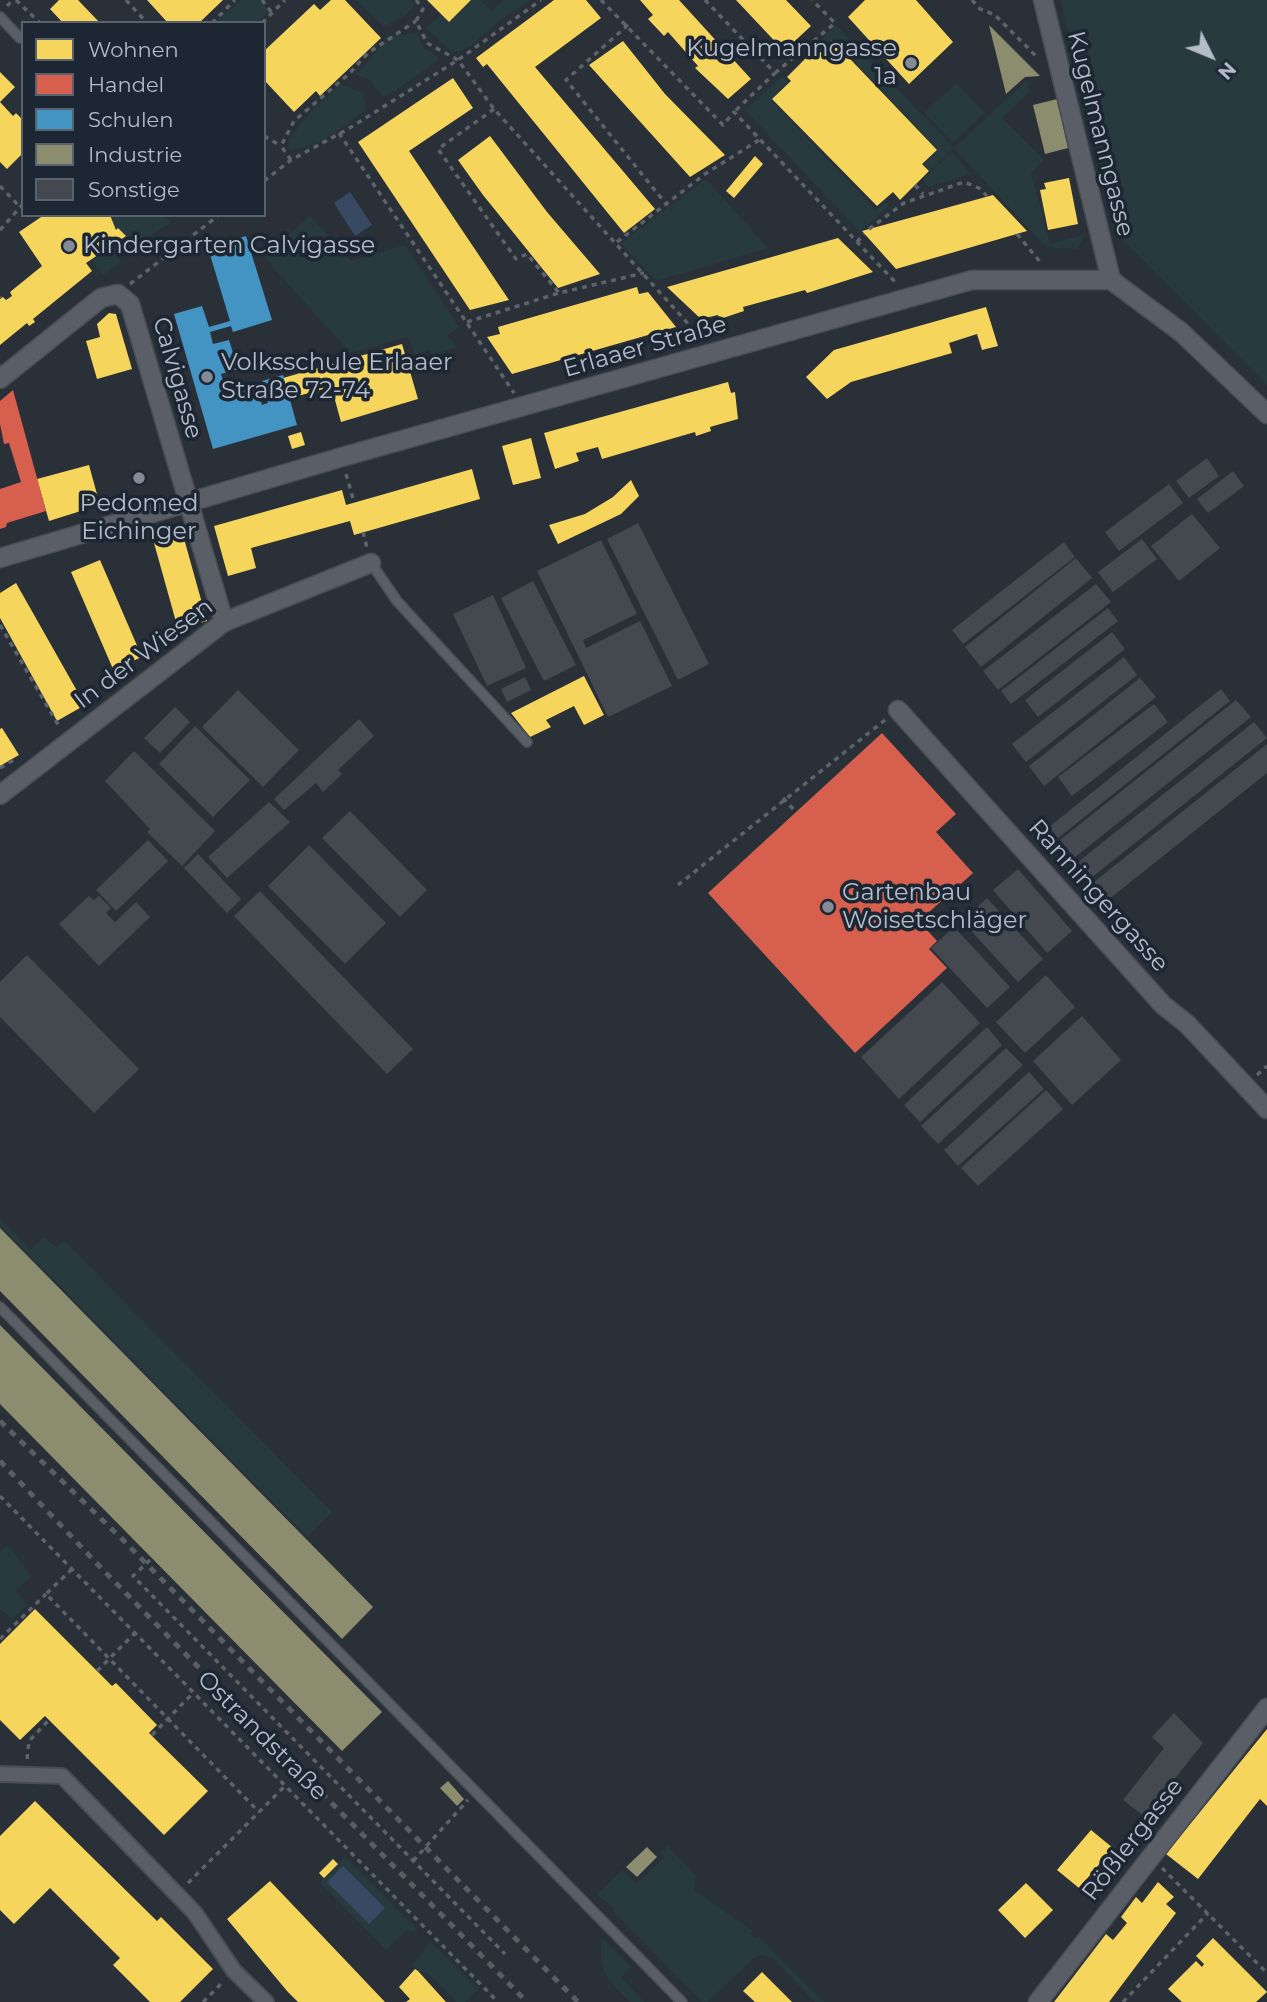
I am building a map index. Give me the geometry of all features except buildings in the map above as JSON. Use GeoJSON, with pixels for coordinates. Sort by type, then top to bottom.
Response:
{"type":"FeatureCollection","features":[{"type":"Feature","properties":{"kind":"street","name":"Kugelmanngasse"},"geometry":{"type":"LineString","coordinates":[[1042,0],[1111,280]]}},
{"type":"Feature","properties":{"kind":"street","name":"Erlaaer Straße"},"geometry":{"type":"LineString","coordinates":[[0,558],[342,457],[972,280],[1111,280]]}},
{"type":"Feature","properties":{"kind":"street"},"geometry":{"type":"LineString","coordinates":[[1111,280],[1181,332],[1267,414]]}},
{"type":"Feature","properties":{"kind":"street"},"geometry":{"type":"LineString","coordinates":[[0,379],[100,298],[118,294]]}},
{"type":"Feature","properties":{"kind":"street","name":"Calvigasse"},"geometry":{"type":"LineString","coordinates":[[118,294],[130,304],[224,622]]}},
{"type":"Feature","properties":{"kind":"street","name":"In der Wiesen"},"geometry":{"type":"LineString","coordinates":[[0,794],[224,622],[371,563]]}},
{"type":"Feature","properties":{"kind":"street","name":"Ranningergasse"},"geometry":{"type":"LineString","coordinates":[[898,710],[1163,1005],[1187,1024],[1267,1109]]}},
{"type":"Feature","properties":{"kind":"street","name":"Rößlergasse"},"geometry":{"type":"LineString","coordinates":[[1038,2002],[1267,1708]]}},
{"type":"Feature","properties":{"kind":"street"},"geometry":{"type":"LineString","coordinates":[[0,1774],[62,1776],[195,1913],[234,1971],[266,2002]]}},
{"type":"Feature","properties":{"kind":"lane"},"geometry":{"type":"LineString","coordinates":[[0,18],[20,38]]}},
{"type":"Feature","properties":{"kind":"lane"},"geometry":{"type":"LineString","coordinates":[[371,563],[397,601],[527,742]]}},
{"type":"Feature","properties":{"kind":"lane"},"geometry":{"type":"LineString","coordinates":[[0,1307],[682,2002]]}},
{"type":"Feature","properties":{"kind":"path"},"geometry":{"type":"LineString","coordinates":[[16,0],[38,21]]}},
{"type":"Feature","properties":{"kind":"path"},"geometry":{"type":"LineString","coordinates":[[126,0],[145,21]]}},
{"type":"Feature","properties":{"kind":"path"},"geometry":{"type":"LineString","coordinates":[[214,21],[235,0]]}},
{"type":"Feature","properties":{"kind":"path"},"geometry":{"type":"LineString","coordinates":[[262,0],[272,13]]}},
{"type":"Feature","properties":{"kind":"path"},"geometry":{"type":"LineString","coordinates":[[264,21],[285,0]]}},
{"type":"Feature","properties":{"kind":"path"},"geometry":{"type":"LineString","coordinates":[[281,146],[294,121],[349,74],[368,52],[416,21],[423,9],[416,0]]}},
{"type":"Feature","properties":{"kind":"path"},"geometry":{"type":"LineString","coordinates":[[266,179],[291,160],[458,60],[541,0]]}},
{"type":"Feature","properties":{"kind":"path"},"geometry":{"type":"LineString","coordinates":[[601,0],[723,125],[775,72],[835,23],[812,0]]}},
{"type":"Feature","properties":{"kind":"path"},"geometry":{"type":"LineString","coordinates":[[705,0],[775,72]]}},
{"type":"Feature","properties":{"kind":"path"},"geometry":{"type":"LineString","coordinates":[[972,0],[980,9],[995,15],[1044,63],[1058,65]]}},
{"type":"Feature","properties":{"kind":"path"},"geometry":{"type":"LineString","coordinates":[[416,21],[427,43],[458,60],[494,109],[617,242],[714,353]]}},
{"type":"Feature","properties":{"kind":"path"},"geometry":{"type":"LineString","coordinates":[[628,25],[566,80],[666,204]]}},
{"type":"Feature","properties":{"kind":"path"},"geometry":{"type":"LineString","coordinates":[[794,58],[800,64]]}},
{"type":"Feature","properties":{"kind":"path"},"geometry":{"type":"LineString","coordinates":[[494,109],[438,149],[516,259],[527,254],[559,293]]}},
{"type":"Feature","properties":{"kind":"path"},"geometry":{"type":"LineString","coordinates":[[734,112],[911,298]]}},
{"type":"Feature","properties":{"kind":"path"},"geometry":{"type":"LineString","coordinates":[[340,133],[523,406]]}},
{"type":"Feature","properties":{"kind":"path"},"geometry":{"type":"LineString","coordinates":[[266,137],[281,146],[291,160]]}},
{"type":"Feature","properties":{"kind":"path"},"geometry":{"type":"LineString","coordinates":[[617,242],[666,204],[759,140]]}},
{"type":"Feature","properties":{"kind":"path"},"geometry":{"type":"LineString","coordinates":[[869,229],[904,203],[923,194],[964,182],[979,188],[987,196]]}},
{"type":"Feature","properties":{"kind":"path"},"geometry":{"type":"LineString","coordinates":[[915,185],[923,194]]}},
{"type":"Feature","properties":{"kind":"path"},"geometry":{"type":"LineString","coordinates":[[0,186],[21,205]]}},
{"type":"Feature","properties":{"kind":"path"},"geometry":{"type":"LineString","coordinates":[[0,230],[21,207]]}},
{"type":"Feature","properties":{"kind":"path"},"geometry":{"type":"LineString","coordinates":[[118,294],[216,217]]}},
{"type":"Feature","properties":{"kind":"path"},"geometry":{"type":"LineString","coordinates":[[857,242],[864,233]]}},
{"type":"Feature","properties":{"kind":"path"},"geometry":{"type":"LineString","coordinates":[[1017,234],[1056,281]]}},
{"type":"Feature","properties":{"kind":"path"},"geometry":{"type":"LineString","coordinates":[[466,322],[559,293],[643,273]]}},
{"type":"Feature","properties":{"kind":"path"},"geometry":{"type":"LineString","coordinates":[[342,457],[354,502]]}},
{"type":"Feature","properties":{"kind":"path"},"geometry":{"type":"LineString","coordinates":[[0,625],[68,742]]}},
{"type":"Feature","properties":{"kind":"path"},"geometry":{"type":"LineString","coordinates":[[678,885],[783,798],[898,710]]}},
{"type":"Feature","properties":{"kind":"path"},"geometry":{"type":"LineString","coordinates":[[783,798],[796,812]]}},
{"type":"Feature","properties":{"kind":"path","name":"Ostrandstraße"},"geometry":{"type":"LineString","coordinates":[[0,1496],[498,2002]]}},
{"type":"Feature","properties":{"kind":"path"},"geometry":{"type":"LineString","coordinates":[[150,1560],[133,1576],[505,1954]]}},
{"type":"Feature","properties":{"kind":"path"},"geometry":{"type":"LineString","coordinates":[[0,1639],[72,1569]]}},
{"type":"Feature","properties":{"kind":"path"},"geometry":{"type":"LineString","coordinates":[[46,1594],[108,1661],[259,1812]]}},
{"type":"Feature","properties":{"kind":"path"},"geometry":{"type":"LineString","coordinates":[[97,1671],[135,1633]]}},
{"type":"Feature","properties":{"kind":"path"},"geometry":{"type":"LineString","coordinates":[[152,1735],[194,1692]]}},
{"type":"Feature","properties":{"kind":"path"},"geometry":{"type":"LineString","coordinates":[[26,1775],[29,1741],[49,1720]]}},
{"type":"Feature","properties":{"kind":"path"},"geometry":{"type":"LineString","coordinates":[[177,1895],[286,1785]]}},
{"type":"Feature","properties":{"kind":"path"},"geometry":{"type":"LineString","coordinates":[[413,1861],[478,1792]]}},
{"type":"Feature","properties":{"kind":"path"},"geometry":{"type":"LineString","coordinates":[[1151,1857],[1267,1973]]}},
{"type":"Feature","properties":{"kind":"path"},"geometry":{"type":"LineString","coordinates":[[1123,2002],[1208,1913]]}},
{"type":"Feature","properties":{"kind":"path"},"geometry":{"type":"LineString","coordinates":[[203,2002],[234,1971]]}},
{"type":"Feature","properties":{"kind":"green space"},"geometry":{"type":"Polygon","coordinates":[[[241,0],[260,0],[269,12],[260,21],[218,21],[241,0]]]}},
{"type":"Feature","properties":{"kind":"green space"},"geometry":{"type":"Polygon","coordinates":[[[356,0],[411,0],[415,4],[406,15],[384,27],[356,0]]]}},
{"type":"Feature","properties":{"kind":"green space"},"geometry":{"type":"Polygon","coordinates":[[[471,0],[480,0],[492,11],[503,0],[531,0],[497,22],[471,46],[452,53],[426,28],[441,14],[449,22],[471,0]]]}},
{"type":"Feature","properties":{"kind":"green space"},"geometry":{"type":"Polygon","coordinates":[[[1061,0],[1267,0],[1267,385],[1115,232],[1061,0]]]}},
{"type":"Feature","properties":{"kind":"green space"},"geometry":{"type":"Polygon","coordinates":[[[836,25],[954,148],[930,171],[924,164],[938,150],[833,39],[817,55],[812,49],[836,25]]]}},
{"type":"Feature","properties":{"kind":"green space"},"geometry":{"type":"Polygon","coordinates":[[[417,32],[423,47],[437,56],[438,60],[410,80],[383,97],[370,80],[356,75],[390,36],[417,32]]]}},
{"type":"Feature","properties":{"kind":"green space"},"geometry":{"type":"Polygon","coordinates":[[[782,76],[788,82],[771,100],[876,210],[885,202],[889,206],[860,232],[745,110],[782,76]]]}},
{"type":"Feature","properties":{"kind":"green space"},"geometry":{"type":"Polygon","coordinates":[[[1027,80],[1029,93],[1002,118],[1044,160],[1031,173],[1050,244],[1086,234],[1077,249],[1046,247],[954,148],[1027,80]]]}},
{"type":"Feature","properties":{"kind":"green space"},"geometry":{"type":"Polygon","coordinates":[[[956,83],[985,113],[953,143],[924,113],[956,83]]]}},
{"type":"Feature","properties":{"kind":"green space"},"geometry":{"type":"Polygon","coordinates":[[[341,84],[363,93],[366,110],[319,141],[299,149],[289,149],[288,140],[315,107],[341,84]]]}},
{"type":"Feature","properties":{"kind":"green space"},"geometry":{"type":"Polygon","coordinates":[[[951,152],[971,174],[928,187],[922,180],[951,152]]]}},
{"type":"Feature","properties":{"kind":"green space"},"geometry":{"type":"Polygon","coordinates":[[[706,179],[768,248],[656,281],[621,243],[706,179]]]}},
{"type":"Feature","properties":{"kind":"green space"},"geometry":{"type":"Polygon","coordinates":[[[310,216],[351,261],[405,245],[459,327],[447,336],[457,347],[431,355],[429,350],[415,355],[408,337],[350,353],[264,257],[310,216]]]}},
{"type":"Feature","properties":{"kind":"green space"},"geometry":{"type":"Polygon","coordinates":[[[111,217],[166,217],[171,222],[119,257],[121,262],[103,275],[92,260],[125,236],[119,228],[116,230],[111,217]]]}},
{"type":"Feature","properties":{"kind":"green space"},"geometry":{"type":"Polygon","coordinates":[[[0,1219],[31,1250],[44,1237],[57,1248],[64,1241],[332,1512],[307,1537],[0,1225],[0,1219]]]}},
{"type":"Feature","properties":{"kind":"green space"},"geometry":{"type":"Polygon","coordinates":[[[8,1545],[31,1576],[16,1590],[27,1605],[13,1619],[0,1609],[0,1552],[8,1545]]]}},
{"type":"Feature","properties":{"kind":"green space"},"geometry":{"type":"Polygon","coordinates":[[[667,1846],[696,1875],[694,1890],[753,1931],[751,1934],[756,1939],[759,1937],[824,2002],[815,2002],[772,1958],[763,1955],[753,1958],[708,2002],[702,2002],[614,1912],[615,1909],[597,1895],[622,1870],[636,1884],[664,1857],[660,1853],[667,1846]]]}},
{"type":"Feature","properties":{"kind":"green space"},"geometry":{"type":"Polygon","coordinates":[[[345,1857],[417,1928],[413,1933],[408,1929],[386,1950],[320,1883],[324,1878],[319,1873],[333,1859],[338,1864],[345,1857]]]}},
{"type":"Feature","properties":{"kind":"green space"},"geometry":{"type":"Polygon","coordinates":[[[602,1938],[631,1967],[621,1977],[644,2002],[630,2002],[606,1974],[601,1959],[602,1938]]]}},
{"type":"Feature","properties":{"kind":"green space"},"geometry":{"type":"Polygon","coordinates":[[[431,1942],[478,1989],[465,2002],[456,2002],[428,1973],[418,1971],[412,1965],[431,1942]]]}},
{"type":"Feature","properties":{"kind":"water"},"geometry":{"type":"Polygon","coordinates":[[[350,192],[372,225],[355,236],[334,203],[350,192]]]}},
{"type":"Feature","properties":{"kind":"water"},"geometry":{"type":"Polygon","coordinates":[[[343,1866],[385,1908],[369,1924],[327,1882],[343,1866]]]}},
{"type":"Feature","properties":{"kind":"railway"},"geometry":{"type":"LineString","coordinates":[[0,1421],[123,1540],[578,2002]]}},
{"type":"Feature","properties":{"kind":"railway"},"geometry":{"type":"LineString","coordinates":[[0,1461],[104,1571],[527,2002]]}},
{"type":"Feature","properties":{"kind":"place","name":"Kugelmanngasse 1a"},"geometry":{"type":"Point","coordinates":[911,63]}},
{"type":"Feature","properties":{"kind":"place","name":"Kindergarten Calvigasse"},"geometry":{"type":"Point","coordinates":[69,246]}},
{"type":"Feature","properties":{"kind":"place","name":"Volksschule Erlaaer Straße 72-74"},"geometry":{"type":"Point","coordinates":[207,377]}},
{"type":"Feature","properties":{"kind":"place","name":"Pedomed Eichinger"},"geometry":{"type":"Point","coordinates":[139,478]}},
{"type":"Feature","properties":{"kind":"place","name":"Gartenbau Woisetschläger"},"geometry":{"type":"Point","coordinates":[828,907]}}]}
